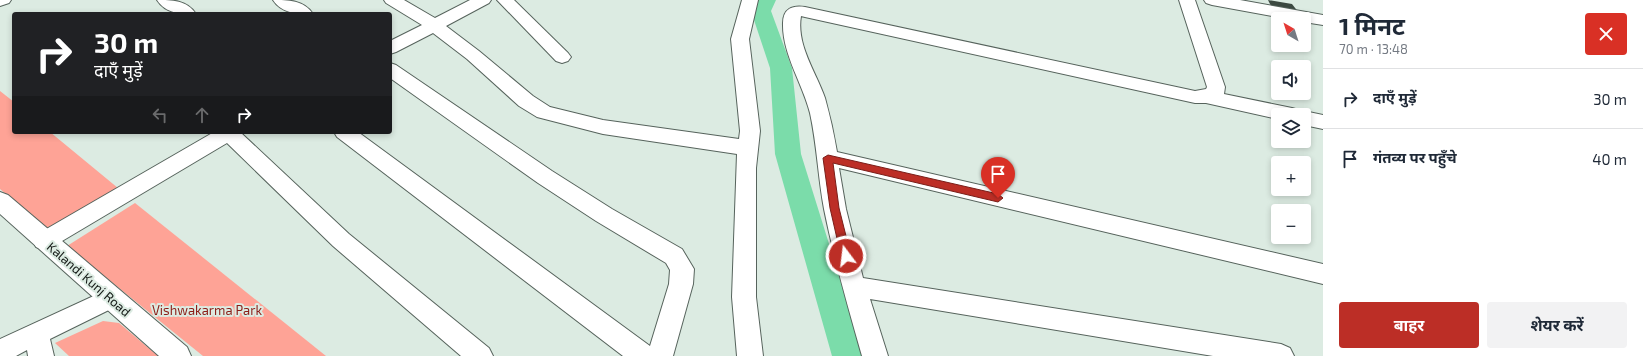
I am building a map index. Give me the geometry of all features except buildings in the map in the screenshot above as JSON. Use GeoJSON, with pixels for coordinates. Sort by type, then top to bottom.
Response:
{"type":"FeatureCollection","features":[{"type":"Feature","properties":{"kind":"street"},"geometry":{"type":"LineString","coordinates":[[165,0],[185,12]]}},
{"type":"Feature","properties":{"kind":"street"},"geometry":{"type":"LineString","coordinates":[[281,0],[302,12]]}},
{"type":"Feature","properties":{"kind":"street"},"geometry":{"type":"LineString","coordinates":[[392,0],[434,24],[474,55],[526,101],[544,112],[603,127],[749,148]]}},
{"type":"Feature","properties":{"kind":"street"},"geometry":{"type":"LineString","coordinates":[[392,47],[483,0]]}},
{"type":"Feature","properties":{"kind":"street"},"geometry":{"type":"LineString","coordinates":[[505,0],[562,57]]}},
{"type":"Feature","properties":{"kind":"street"},"geometry":{"type":"LineString","coordinates":[[750,0],[740,39],[748,112],[749,148],[746,168],[744,298],[750,356]]}},
{"type":"Feature","properties":{"kind":"street"},"geometry":{"type":"LineString","coordinates":[[875,356],[854,286],[834,208],[828,158],[816,99],[795,44],[792,18],[793,14],[798,11],[1195,97],[1206,96],[1215,93],[1216,87],[1187,0]]}},
{"type":"Feature","properties":{"kind":"street"},"geometry":{"type":"LineString","coordinates":[[1212,0],[1323,20]]}},
{"type":"Feature","properties":{"kind":"street"},"geometry":{"type":"LineString","coordinates":[[392,70],[545,177],[604,215],[674,256],[682,269],[681,284],[660,356]]}},
{"type":"Feature","properties":{"kind":"street"},"geometry":{"type":"LineString","coordinates":[[1206,96],[1271,110]]}},
{"type":"Feature","properties":{"kind":"street"},"geometry":{"type":"LineString","coordinates":[[1311,119],[1323,122]]}},
{"type":"Feature","properties":{"kind":"street"},"geometry":{"type":"LineString","coordinates":[[44,241],[226,134]]}},
{"type":"Feature","properties":{"kind":"street"},"geometry":{"type":"LineString","coordinates":[[231,134],[341,240],[480,356]]}},
{"type":"Feature","properties":{"kind":"street"},"geometry":{"type":"LineString","coordinates":[[347,134],[643,356]]}},
{"type":"Feature","properties":{"kind":"street"},"geometry":{"type":"LineString","coordinates":[[828,158],[1323,274]]}},
{"type":"Feature","properties":{"kind":"street","name":"Kalandi Kunj Road"},"geometry":{"type":"LineString","coordinates":[[0,201],[44,241],[178,356]]}},
{"type":"Feature","properties":{"kind":"street"},"geometry":{"type":"LineString","coordinates":[[854,286],[919,298],[1086,323],[1281,356]]}},
{"type":"Feature","properties":{"kind":"street"},"geometry":{"type":"LineString","coordinates":[[0,352],[38,345],[111,298]]}},
{"type":"Feature","properties":{"kind":"green space"},"geometry":{"type":"Polygon","coordinates":[[[0,91],[12,100],[12,134],[52,134],[124,193],[56,237],[0,189],[0,91]]]}},
{"type":"Feature","properties":{"kind":"green space","name":"Vishwakarma Park"},"geometry":{"type":"Polygon","coordinates":[[[135,203],[326,356],[203,356],[67,246],[135,203]]]}},
{"type":"Feature","properties":{"kind":"green space"},"geometry":{"type":"Polygon","coordinates":[[[103,321],[119,323],[158,356],[69,356],[55,343],[103,321]]]}},
{"type":"Feature","properties":{"kind":"waterway"},"geometry":{"type":"LineString","coordinates":[[766,0],[761,11],[781,68],[788,154],[848,356]]}},
{"type":"Feature","properties":{"kind":"route"},"geometry":{"type":"LineString","coordinates":[[846,256],[834,208],[828,158],[998,198]]}}]}
